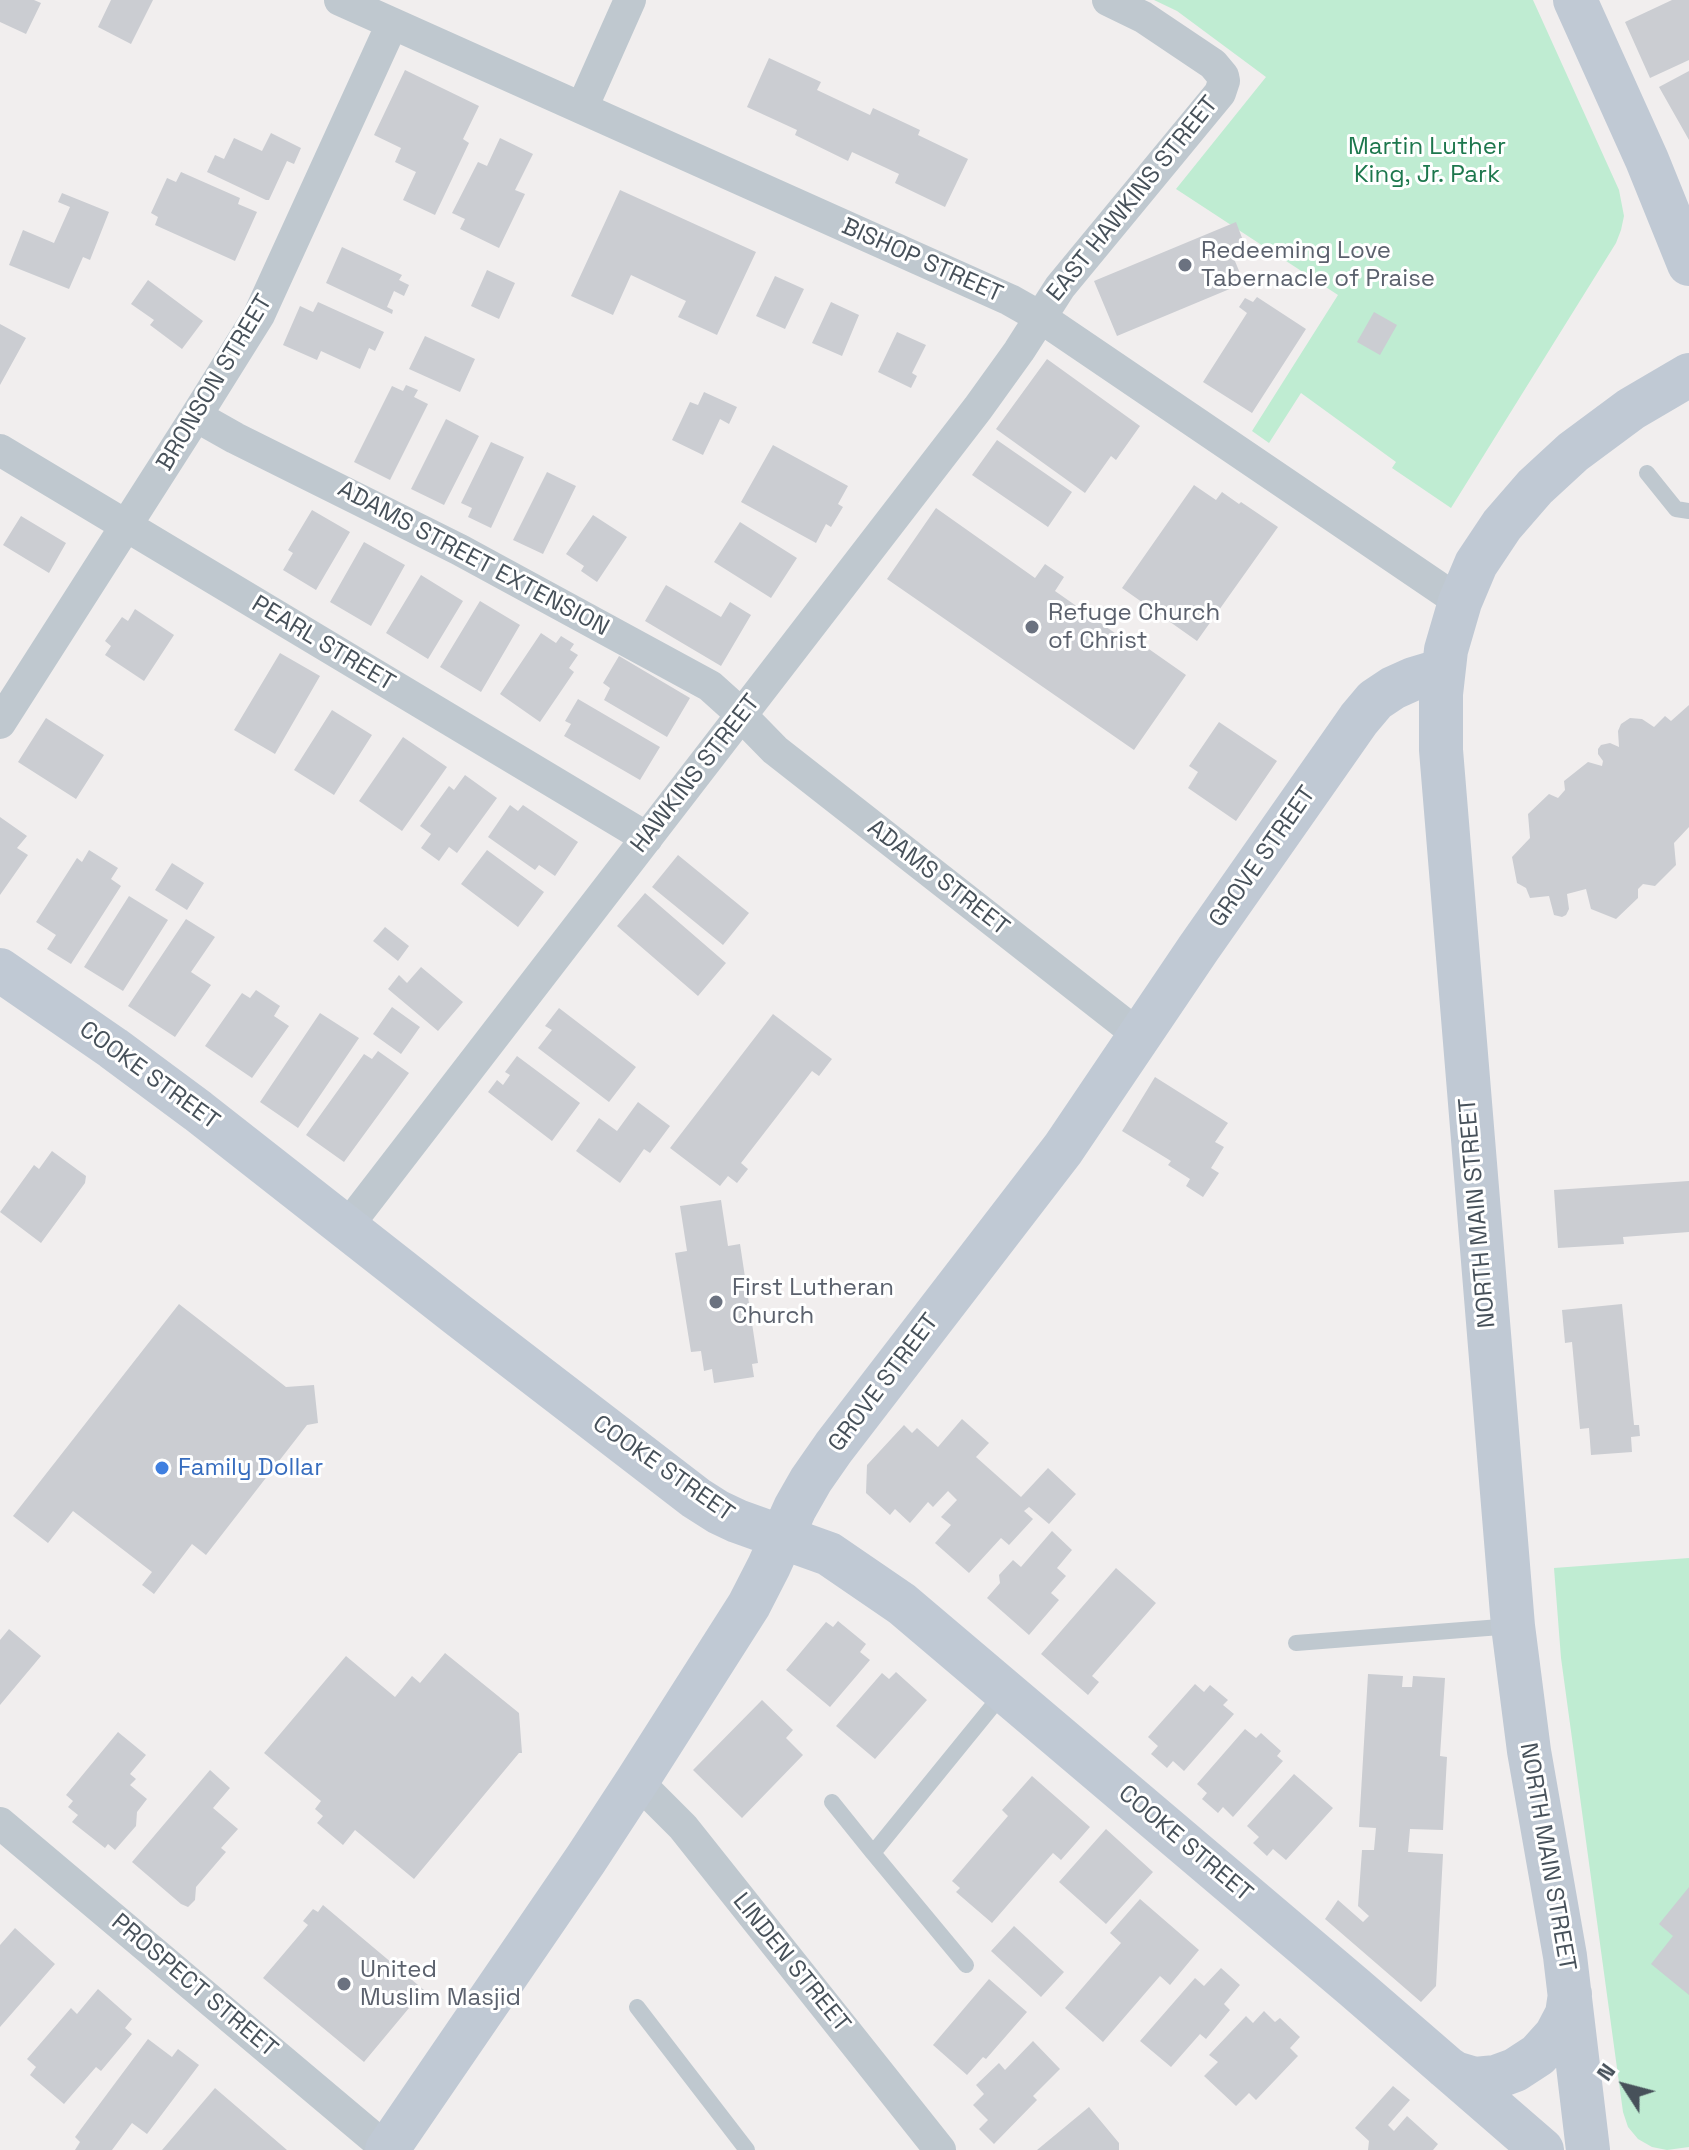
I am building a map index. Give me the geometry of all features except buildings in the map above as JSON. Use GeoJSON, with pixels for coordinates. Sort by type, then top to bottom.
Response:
{"type":"FeatureCollection","features":[{"type":"Feature","properties":{"kind":"main road"},"geometry":{"type":"LineString","coordinates":[[1575,0],[1647,160],[1689,264]]}},
{"type":"Feature","properties":{"kind":"main road","name":"NORTH MAIN STREET"},"geometry":{"type":"LineString","coordinates":[[1588,2150],[1570,1991],[1529,1751],[1513,1626],[1440,720],[1443,670],[1451,628],[1476,564],[1502,525],[1554,468],[1631,409],[1689,375]]}},
{"type":"Feature","properties":{"kind":"main road","name":"GROVE STREET"},"geometry":{"type":"LineString","coordinates":[[387,2150],[586,1859],[749,1605],[803,1492],[834,1447],[1063,1149],[1367,708],[1393,688],[1443,670]]}},
{"type":"Feature","properties":{"kind":"main road","name":"COOKE STREET"},"geometry":{"type":"LineString","coordinates":[[0,970],[186,1102],[696,1498],[737,1521],[809,1545],[840,1561],[902,1604],[1542,2150]]}},
{"type":"Feature","properties":{"kind":"main road"},"geometry":{"type":"LineString","coordinates":[[1439,2063],[1455,2073],[1475,2079],[1496,2077],[1515,2070],[1538,2055],[1556,2035],[1567,2014],[1570,1991]]}},
{"type":"Feature","properties":{"kind":"street","name":"BISHOP STREET"},"geometry":{"type":"LineString","coordinates":[[340,0],[977,284],[1040,317],[1460,602]]}},
{"type":"Feature","properties":{"kind":"street"},"geometry":{"type":"LineString","coordinates":[[582,108],[630,0]]}},
{"type":"Feature","properties":{"kind":"street","name":"EAST HAWKINS STREET"},"geometry":{"type":"LineString","coordinates":[[1040,317],[1060,287],[1220,93],[1224,81],[1213,64],[1157,25],[1108,0]]}},
{"type":"Feature","properties":{"kind":"street","name":"BRONSON STREET"},"geometry":{"type":"LineString","coordinates":[[0,723],[127,526],[270,294],[392,24]]}},
{"type":"Feature","properties":{"kind":"street","name":"HAWKINS STREET"},"geometry":{"type":"LineString","coordinates":[[346,1228],[978,408],[1040,317]]}},
{"type":"Feature","properties":{"kind":"street","name":"ADAMS STREET EXTENSION"},"geometry":{"type":"LineString","coordinates":[[196,416],[460,550],[699,679],[720,693],[741,715]]}},
{"type":"Feature","properties":{"kind":"street","name":"PEARL STREET"},"geometry":{"type":"LineString","coordinates":[[0,450],[647,838]]}},
{"type":"Feature","properties":{"kind":"street","name":"ADAMS STREET"},"geometry":{"type":"LineString","coordinates":[[741,715],[775,750],[1140,1036]]}},
{"type":"Feature","properties":{"kind":"street","name":"LINDEN STREET"},"geometry":{"type":"LineString","coordinates":[[637,1781],[683,1827],[930,2146]]}},
{"type":"Feature","properties":{"kind":"street","name":"PROSPECT STREET"},"geometry":{"type":"LineString","coordinates":[[0,1823],[387,2150]]}},
{"type":"Feature","properties":{"kind":"lane"},"geometry":{"type":"LineString","coordinates":[[1647,473],[1676,509],[1689,511]]}},
{"type":"Feature","properties":{"kind":"lane"},"geometry":{"type":"LineString","coordinates":[[1296,1643],[1513,1626]]}},
{"type":"Feature","properties":{"kind":"lane"},"geometry":{"type":"LineString","coordinates":[[873,1853],[1005,1690]]}},
{"type":"Feature","properties":{"kind":"lane"},"geometry":{"type":"LineString","coordinates":[[832,1802],[966,1965]]}},
{"type":"Feature","properties":{"kind":"lane"},"geometry":{"type":"LineString","coordinates":[[637,2007],[747,2150]]}},
{"type":"Feature","properties":{"kind":"green space","name":"Martin Luther King, Jr. Park"},"geometry":{"type":"Polygon","coordinates":[[[1154,0],[1533,0],[1619,190],[1624,216],[1616,243],[1451,508],[1392,468],[1396,462],[1301,393],[1269,443],[1252,431],[1338,295],[1176,189],[1266,77],[1177,11],[1154,0]]]}},
{"type":"Feature","properties":{"kind":"green space"},"geometry":{"type":"Polygon","coordinates":[[[1689,1558],[1689,2147],[1667,2150],[1652,2147],[1638,2139],[1628,2127],[1623,2112],[1561,1658],[1554,1568],[1689,1558]]]}},
{"type":"Feature","properties":{"kind":"place","name":"Redeeming Love Tabernacle of Praise"},"geometry":{"type":"Point","coordinates":[1185,265]}},
{"type":"Feature","properties":{"kind":"place","name":"Refuge Church of Christ"},"geometry":{"type":"Point","coordinates":[1032,627]}},
{"type":"Feature","properties":{"kind":"place","name":"First Lutheran Church"},"geometry":{"type":"Point","coordinates":[716,1302]}},
{"type":"Feature","properties":{"kind":"place","name":"Family Dollar"},"geometry":{"type":"Point","coordinates":[162,1468]}},
{"type":"Feature","properties":{"kind":"place","name":"United Muslim Masjid"},"geometry":{"type":"Point","coordinates":[344,1984]}}]}
